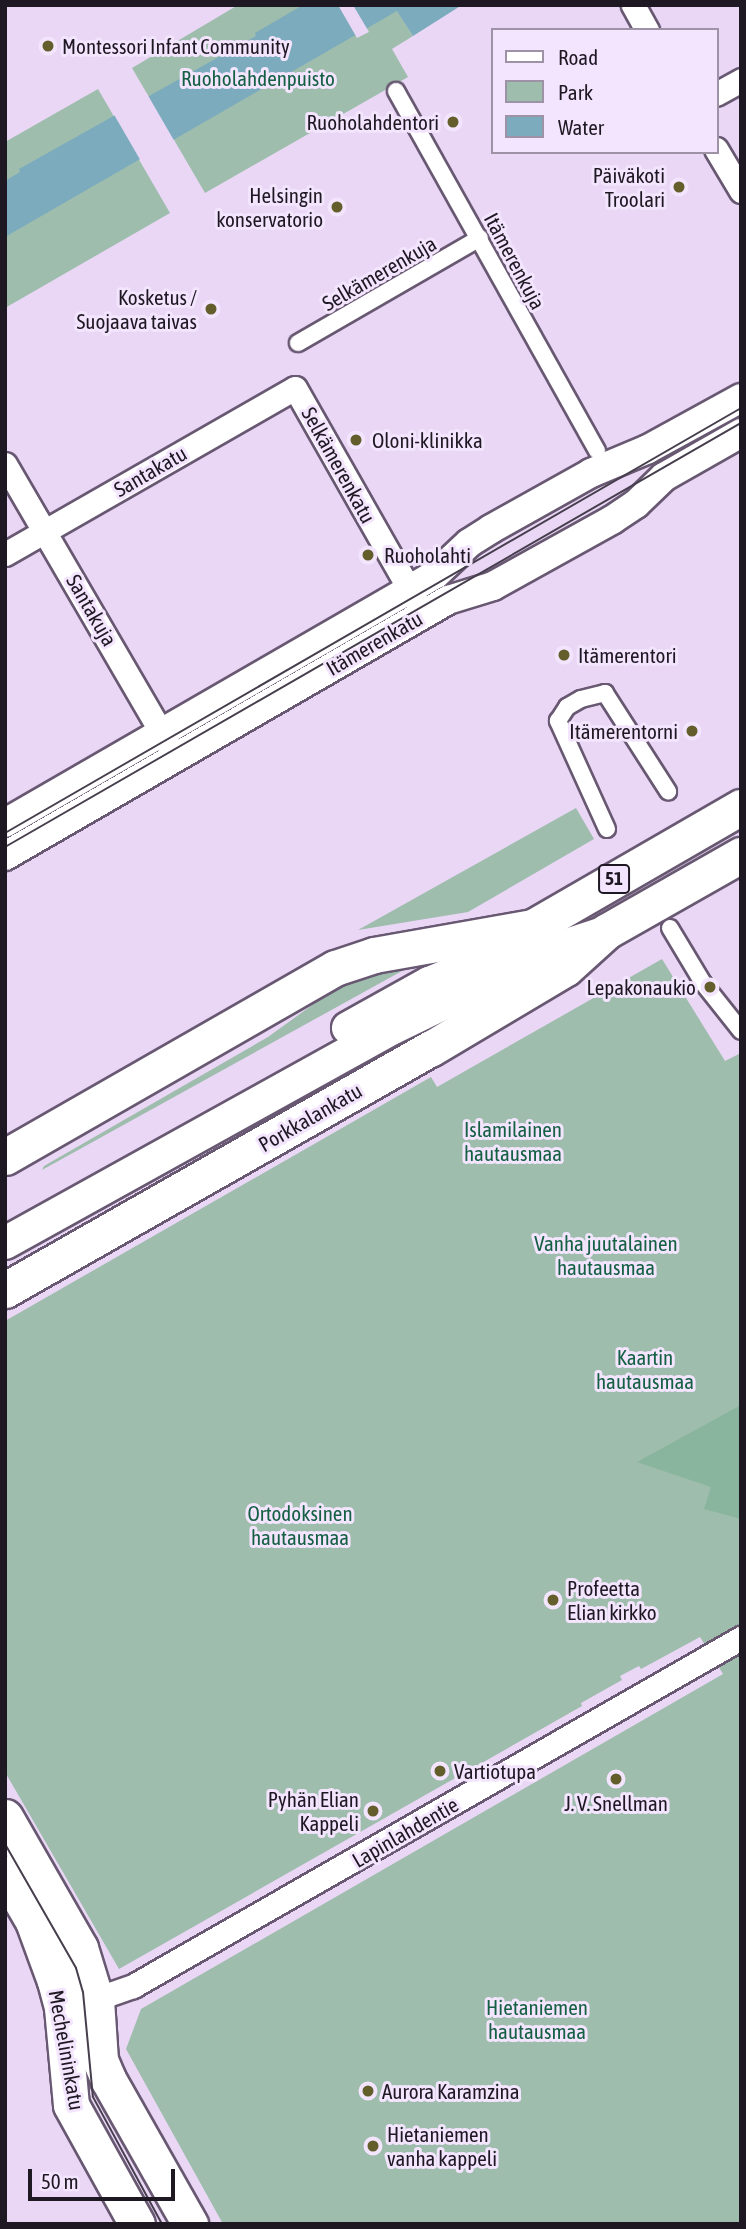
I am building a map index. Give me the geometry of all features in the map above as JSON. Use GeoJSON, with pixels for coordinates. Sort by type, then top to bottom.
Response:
{"type":"FeatureCollection","features":[{"type":"Feature","properties":{"kind":"main road","name":"51"},"geometry":{"type":"LineString","coordinates":[[533,927],[741,807]]}},
{"type":"Feature","properties":{"kind":"main road","name":"Porkkalankatu"},"geometry":{"type":"LineString","coordinates":[[5,1243],[393,1028],[558,948],[607,931],[741,855]]}},
{"type":"Feature","properties":{"kind":"main road"},"geometry":{"type":"LineString","coordinates":[[5,1157],[341,965],[374,955],[533,927]]}},
{"type":"Feature","properties":{"kind":"main road"},"geometry":{"type":"LineString","coordinates":[[5,1219],[429,984],[483,961],[533,927]]}},
{"type":"Feature","properties":{"kind":"main road","name":"Porkkalankatu"},"geometry":{"type":"LineString","coordinates":[[5,1290],[555,975],[607,931]]}},
{"type":"Feature","properties":{"kind":"main road","name":"Mechelininkatu"},"geometry":{"type":"LineString","coordinates":[[5,1816],[72,1931],[90,1973],[96,2000],[100,2060],[108,2079],[190,2224]]}},
{"type":"Feature","properties":{"kind":"main road","name":"Mechelininkatu"},"geometry":{"type":"LineString","coordinates":[[5,1873],[33,1921],[61,2008],[71,2105],[137,2224]]}},
{"type":"Feature","properties":{"kind":"street"},"geometry":{"type":"LineString","coordinates":[[633,5],[646,28]]}},
{"type":"Feature","properties":{"kind":"street"},"geometry":{"type":"LineString","coordinates":[[718,93],[741,80]]}},
{"type":"Feature","properties":{"kind":"street","name":"Itämerenkuja"},"geometry":{"type":"LineString","coordinates":[[396,91],[481,238],[487,259],[597,451]]}},
{"type":"Feature","properties":{"kind":"street"},"geometry":{"type":"LineString","coordinates":[[718,152],[741,191]]}},
{"type":"Feature","properties":{"kind":"street","name":"Selkämerenkuja"},"geometry":{"type":"LineString","coordinates":[[298,343],[481,238]]}},
{"type":"Feature","properties":{"kind":"street","name":"Santakatu"},"geometry":{"type":"LineString","coordinates":[[5,554],[295,388]]}},
{"type":"Feature","properties":{"kind":"street","name":"Selkämerenkatu"},"geometry":{"type":"LineString","coordinates":[[295,388],[423,615]]}},
{"type":"Feature","properties":{"kind":"street","name":"Itämerenkatu"},"geometry":{"type":"LineString","coordinates":[[5,822],[410,590],[436,574],[469,543],[491,529],[591,473],[648,449],[741,398]]}},
{"type":"Feature","properties":{"kind":"street","name":"Itämerenkatu"},"geometry":{"type":"LineString","coordinates":[[5,856],[448,600],[493,586],[601,526],[636,504],[664,477],[741,433]]}},
{"type":"Feature","properties":{"kind":"street","name":"Santakuja"},"geometry":{"type":"LineString","coordinates":[[5,464],[176,758]]}},
{"type":"Feature","properties":{"kind":"street"},"geometry":{"type":"LineString","coordinates":[[607,829],[558,721],[567,707],[581,699],[605,694],[668,791]]}},
{"type":"Feature","properties":{"kind":"street"},"geometry":{"type":"LineString","coordinates":[[670,928],[703,983],[741,1031]]}},
{"type":"Feature","properties":{"kind":"street","name":"Lapinlahdentie"},"geometry":{"type":"LineString","coordinates":[[61,2008],[96,2000],[133,1986],[741,1638]]}},
{"type":"Feature","properties":{"kind":"green space","name":"Ruoholahdenpuisto"},"geometry":{"type":"Polygon","coordinates":[[[238,5],[394,5],[413,36],[392,49],[408,77],[205,193],[132,68],[238,5]]]}},
{"type":"Feature","properties":{"kind":"green space"},"geometry":{"type":"Polygon","coordinates":[[[98,89],[170,213],[5,308],[5,142],[98,89]]]}},
{"type":"Feature","properties":{"kind":"green space"},"geometry":{"type":"Polygon","coordinates":[[[576,808],[594,839],[468,912],[358,930],[576,808]]]}},
{"type":"Feature","properties":{"kind":"green space"},"geometry":{"type":"Polygon","coordinates":[[[662,959],[725,1061],[741,1053],[741,2224],[223,2224],[126,2049],[141,2009],[723,1674],[700,1637],[641,1669],[639,1666],[620,1676],[622,1680],[581,1703],[582,1706],[119,1969],[5,1772],[5,1321],[431,1077],[437,1087],[662,959]]]}},
{"type":"Feature","properties":{"kind":"green space"},"geometry":{"type":"Polygon","coordinates":[[[411,966],[42,1170],[44,1166],[268,1037],[344,982],[411,966]]]}},
{"type":"Feature","properties":{"kind":"green space"},"geometry":{"type":"Polygon","coordinates":[[[741,1405],[741,1519],[704,1509],[711,1487],[637,1462],[741,1405]]]}},
{"type":"Feature","properties":{"kind":"water"},"geometry":{"type":"Polygon","coordinates":[[[303,5],[462,5],[413,36],[397,11],[5,237],[5,181],[20,172],[19,169],[256,36],[255,33],[303,5]]]}},
{"type":"Feature","properties":{"kind":"pier"},"geometry":{"type":"Polygon","coordinates":[[[338,5],[353,5],[369,32],[357,38],[338,5]]]}},
{"type":"Feature","properties":{"kind":"pier"},"geometry":{"type":"Polygon","coordinates":[[[146,92],[176,143],[142,163],[112,112],[146,92]]]}},
{"type":"Feature","properties":{"kind":"tram line"},"geometry":{"type":"LineString","coordinates":[[5,833],[741,408]]}},
{"type":"Feature","properties":{"kind":"tram line"},"geometry":{"type":"LineString","coordinates":[[5,847],[741,423]]}},
{"type":"Feature","properties":{"kind":"tram line"},"geometry":{"type":"LineString","coordinates":[[5,1844],[76,1968],[83,1992],[93,2097],[162,2224]]}},
{"type":"Feature","properties":{"kind":"place","name":"Montessori Infant Community"},"geometry":{"type":"Point","coordinates":[48,46]}},
{"type":"Feature","properties":{"kind":"place","name":"Ruoholahdentori"},"geometry":{"type":"Point","coordinates":[453,122]}},
{"type":"Feature","properties":{"kind":"place","name":"Päiväkoti Troolari"},"geometry":{"type":"Point","coordinates":[679,187]}},
{"type":"Feature","properties":{"kind":"place","name":"Helsingin konservatorio"},"geometry":{"type":"Point","coordinates":[337,207]}},
{"type":"Feature","properties":{"kind":"place","name":"Kosketus / Suojaava taivas"},"geometry":{"type":"Point","coordinates":[211,309]}},
{"type":"Feature","properties":{"kind":"place","name":"Oloni-klinikka"},"geometry":{"type":"Point","coordinates":[356,440]}},
{"type":"Feature","properties":{"kind":"place","name":"Ruoholahti"},"geometry":{"type":"Point","coordinates":[368,555]}},
{"type":"Feature","properties":{"kind":"place","name":"Itämerentori"},"geometry":{"type":"Point","coordinates":[564,655]}},
{"type":"Feature","properties":{"kind":"place","name":"Itämerentorni"},"geometry":{"type":"Point","coordinates":[692,731]}},
{"type":"Feature","properties":{"kind":"place","name":"Lepakonaukio"},"geometry":{"type":"Point","coordinates":[710,987]}},
{"type":"Feature","properties":{"kind":"place","name":"Profeetta Elian kirkko"},"geometry":{"type":"Point","coordinates":[553,1600]}},
{"type":"Feature","properties":{"kind":"place","name":"Vartiotupa"},"geometry":{"type":"Point","coordinates":[440,1771]}},
{"type":"Feature","properties":{"kind":"place","name":"J. V. Snellman"},"geometry":{"type":"Point","coordinates":[616,1779]}},
{"type":"Feature","properties":{"kind":"place","name":"Pyhän Elian Kappeli"},"geometry":{"type":"Point","coordinates":[373,1811]}},
{"type":"Feature","properties":{"kind":"place","name":"Aurora Karamzina"},"geometry":{"type":"Point","coordinates":[368,2091]}},
{"type":"Feature","properties":{"kind":"place","name":"Hietaniemen vanha kappeli"},"geometry":{"type":"Point","coordinates":[373,2146]}},
{"type":"Feature","properties":{"kind":"park label","name":"Islamilainen hautausmaa"},"geometry":{"type":"Point","coordinates":[513,1141]}},
{"type":"Feature","properties":{"kind":"park label","name":"Vanha juutalainen hautausmaa"},"geometry":{"type":"Point","coordinates":[606,1255]}},
{"type":"Feature","properties":{"kind":"park label","name":"Kaartin hautausmaa"},"geometry":{"type":"Point","coordinates":[645,1369]}},
{"type":"Feature","properties":{"kind":"park label","name":"Ortodoksinen hautausmaa"},"geometry":{"type":"Point","coordinates":[300,1525]}},
{"type":"Feature","properties":{"kind":"park label","name":"Hietaniemen hautausmaa"},"geometry":{"type":"Point","coordinates":[537,2019]}}]}
